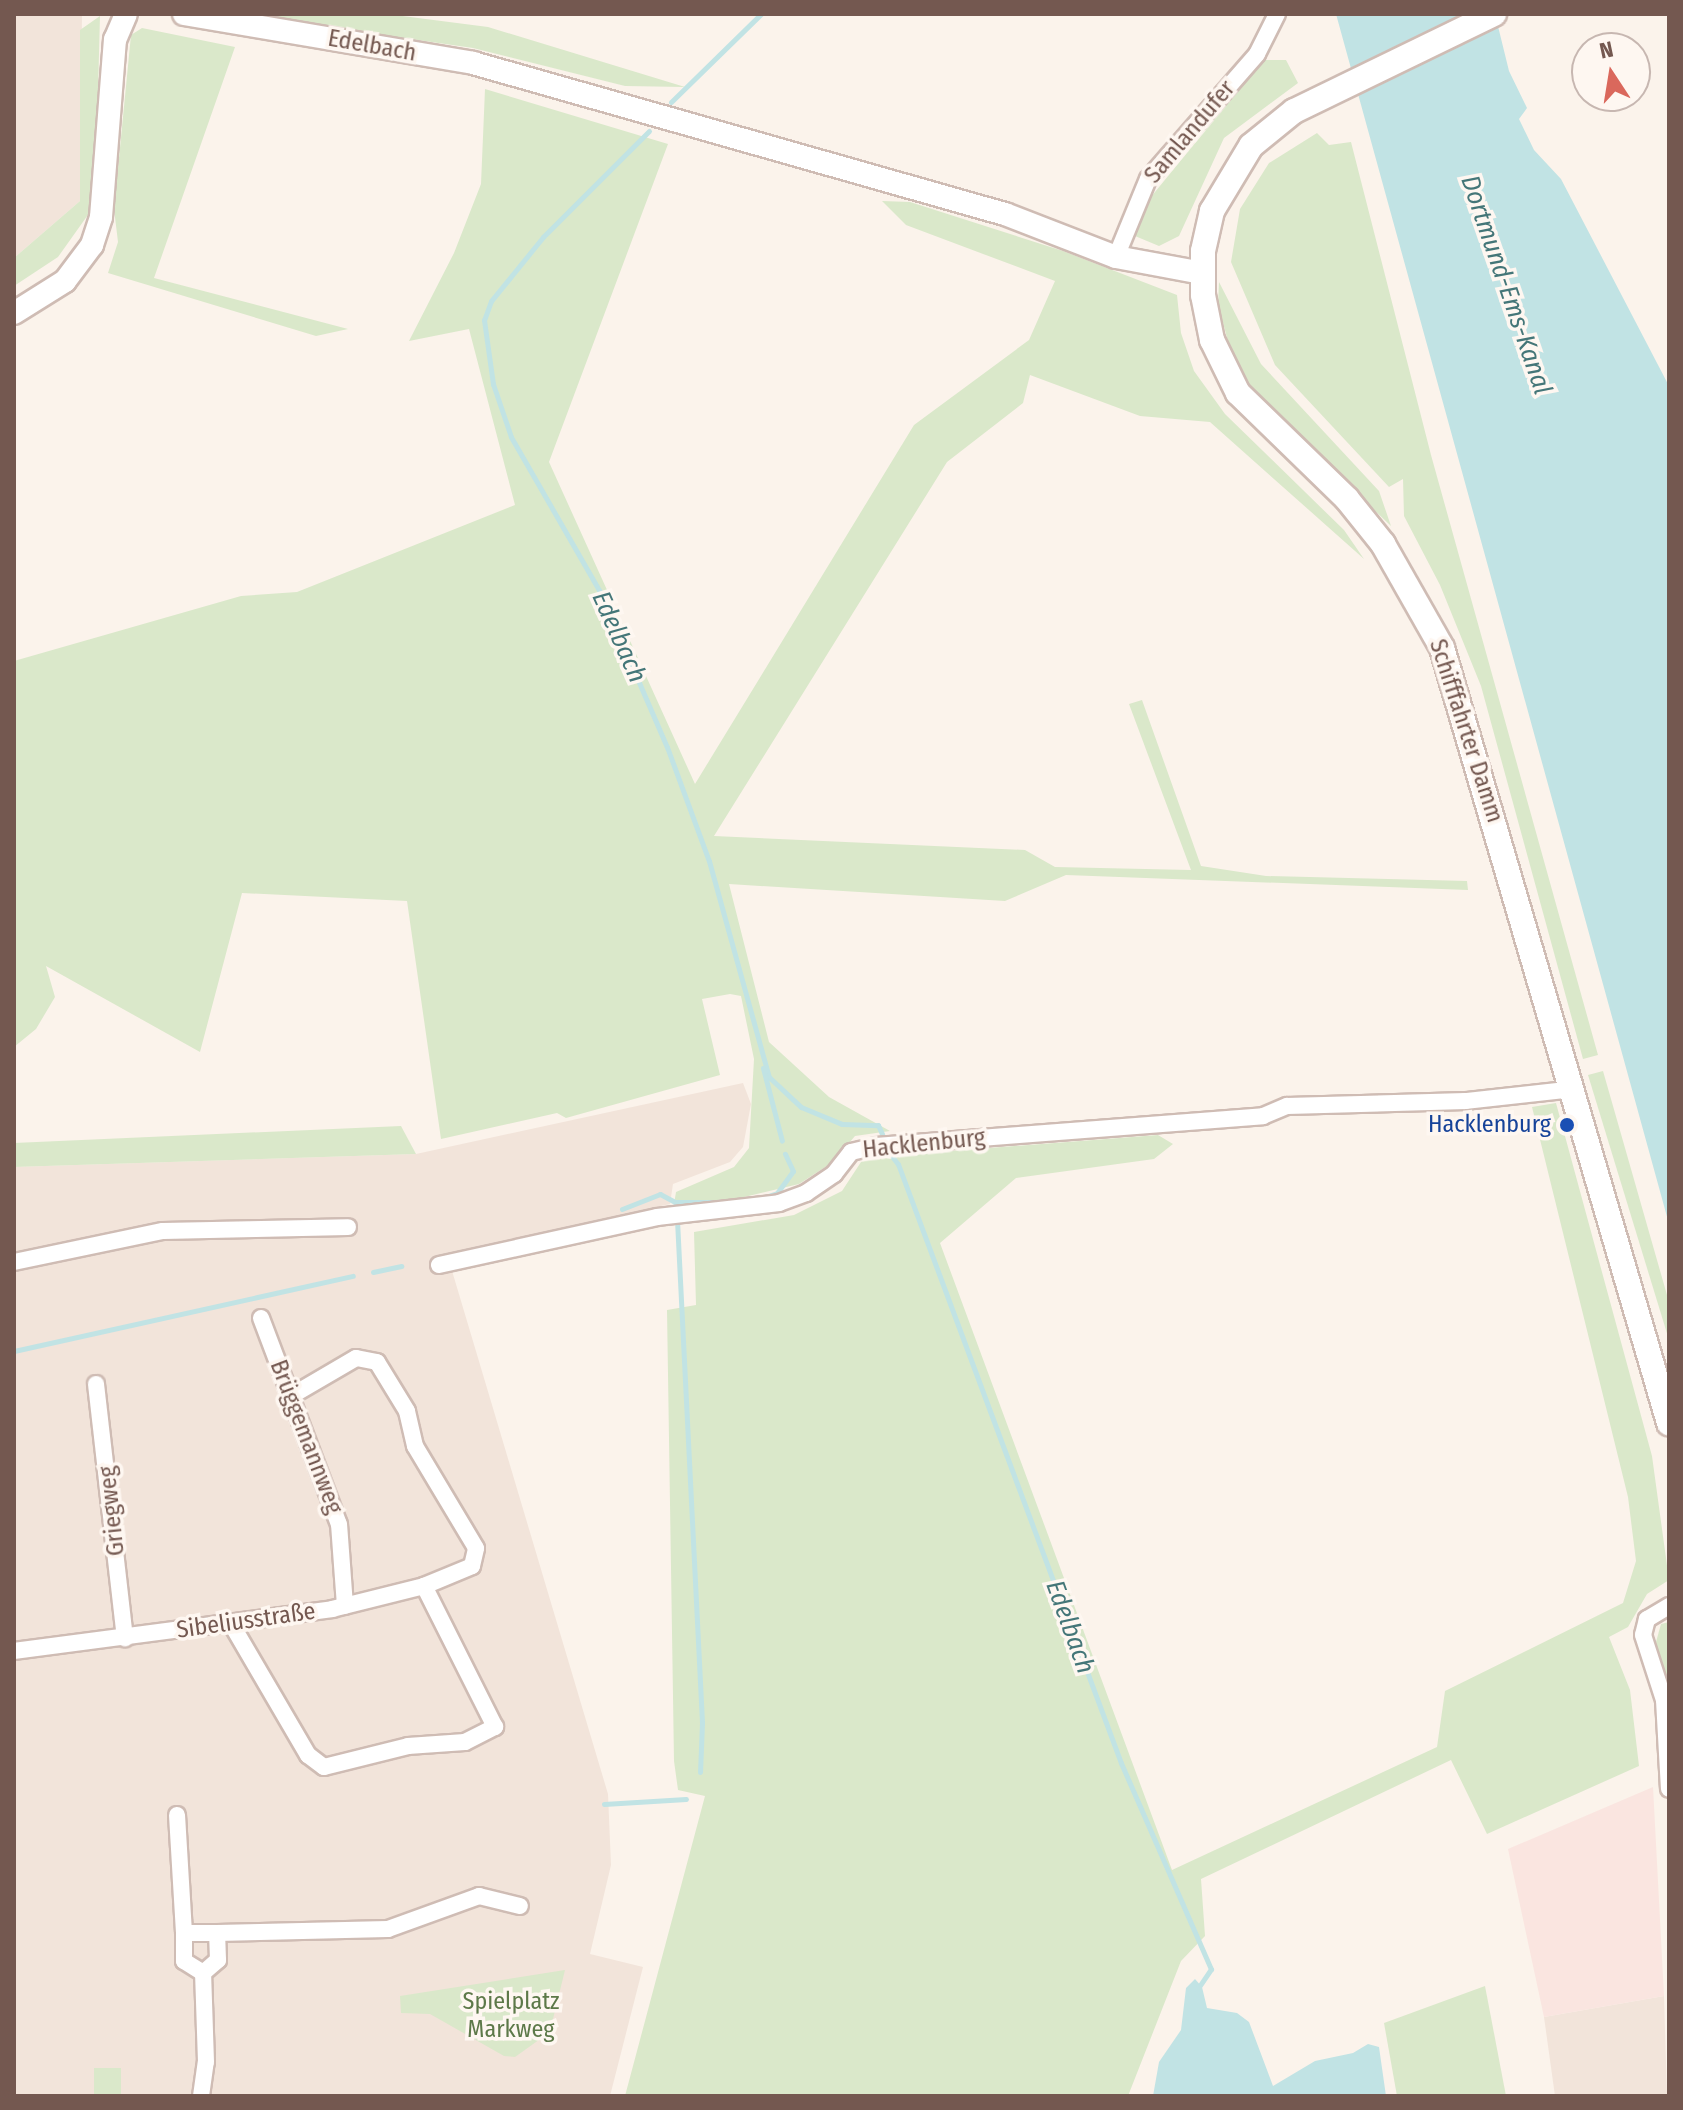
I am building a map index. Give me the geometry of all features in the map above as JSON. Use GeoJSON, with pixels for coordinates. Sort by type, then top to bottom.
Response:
{"type":"FeatureCollection","features":[{"type":"Feature","properties":{"kind":"main road","name":"Schifffahrter Damm"},"geometry":{"type":"LineString","coordinates":[[1494,14],[1279,121],[1236,164],[1212,211],[1202,273],[1207,318],[1228,377],[1249,406],[1347,499],[1383,544],[1427,616],[1460,697],[1669,1423]]}},
{"type":"Feature","properties":{"kind":"street"},"geometry":{"type":"LineString","coordinates":[[14,313],[65,281],[92,245],[101,217],[115,40],[126,14]]}},
{"type":"Feature","properties":{"kind":"street","name":"Edelbach"},"geometry":{"type":"LineString","coordinates":[[184,14],[473,63],[1005,214],[1116,257],[1202,273]]}},
{"type":"Feature","properties":{"kind":"street","name":"Samlandufer"},"geometry":{"type":"LineString","coordinates":[[1116,257],[1148,179],[1257,54],[1277,14]]}},
{"type":"Feature","properties":{"kind":"street","name":"Hacklenburg"},"geometry":{"type":"LineString","coordinates":[[439,1265],[657,1217],[779,1203],[806,1193],[860,1148],[1263,1116],[1287,1106],[1466,1101],[1574,1089]]}},
{"type":"Feature","properties":{"kind":"street"},"geometry":{"type":"LineString","coordinates":[[14,1262],[163,1231],[348,1227]]}},
{"type":"Feature","properties":{"kind":"street","name":"Brüggemannweg"},"geometry":{"type":"LineString","coordinates":[[261,1318],[339,1524],[345,1606]]}},
{"type":"Feature","properties":{"kind":"street","name":"Sibeliusstraße"},"geometry":{"type":"LineString","coordinates":[[14,1651],[232,1625],[345,1606],[424,1586],[472,1566],[476,1548],[415,1446],[407,1411],[377,1362],[356,1358],[291,1396]]}},
{"type":"Feature","properties":{"kind":"street","name":"Griegweg"},"geometry":{"type":"LineString","coordinates":[[96,1384],[125,1638]]}},
{"type":"Feature","properties":{"kind":"street"},"geometry":{"type":"LineString","coordinates":[[232,1625],[308,1755],[324,1767],[408,1746],[465,1742],[495,1727],[424,1586]]}},
{"type":"Feature","properties":{"kind":"street"},"geometry":{"type":"LineString","coordinates":[[1669,1606],[1647,1619],[1643,1635],[1664,1700],[1669,1789]]}},
{"type":"Feature","properties":{"kind":"street"},"geometry":{"type":"LineString","coordinates":[[177,1815],[184,1961],[203,1973]]}},
{"type":"Feature","properties":{"kind":"street"},"geometry":{"type":"LineString","coordinates":[[184,1933],[388,1929],[479,1896],[520,1906]]}},
{"type":"Feature","properties":{"kind":"street"},"geometry":{"type":"LineString","coordinates":[[203,1973],[218,1960],[217,1933]]}},
{"type":"Feature","properties":{"kind":"street"},"geometry":{"type":"LineString","coordinates":[[201,2096],[206,2062],[203,1973]]}},
{"type":"Feature","properties":{"kind":"shaded area"},"geometry":{"type":"Polygon","coordinates":[[[14,14],[82,14],[80,201],[14,258],[14,14]]]}},
{"type":"Feature","properties":{"kind":"shaded area"},"geometry":{"type":"Polygon","coordinates":[[[743,1083],[751,1104],[743,1147],[730,1162],[673,1184],[670,1204],[447,1254],[608,1794],[611,1865],[590,1954],[643,1967],[610,2096],[14,2096],[14,1167],[416,1154],[743,1083]]]}},
{"type":"Feature","properties":{"kind":"shaded area"},"geometry":{"type":"Polygon","coordinates":[[[1653,1787],[1664,1996],[1544,2017],[1508,1849],[1653,1787]]]}},
{"type":"Feature","properties":{"kind":"shaded area"},"geometry":{"type":"Polygon","coordinates":[[[1664,1996],[1667,2096],[1555,2096],[1544,2017],[1664,1996]]]}},
{"type":"Feature","properties":{"kind":"green space"},"geometry":{"type":"Polygon","coordinates":[[[239,14],[387,14],[488,27],[685,87],[625,86],[473,48],[239,14]]]}},
{"type":"Feature","properties":{"kind":"green space"},"geometry":{"type":"Polygon","coordinates":[[[100,16],[95,205],[58,257],[14,286],[14,258],[80,201],[80,30],[100,16]]]}},
{"type":"Feature","properties":{"kind":"green space"},"geometry":{"type":"Polygon","coordinates":[[[142,28],[235,47],[154,278],[348,329],[316,336],[108,273],[118,242],[114,209],[131,35],[142,28]]]}},
{"type":"Feature","properties":{"kind":"green space"},"geometry":{"type":"Polygon","coordinates":[[[1263,60],[1286,60],[1298,83],[1224,138],[1179,236],[1159,246],[1135,236],[1137,214],[1263,60]]]}},
{"type":"Feature","properties":{"kind":"green space"},"geometry":{"type":"Polygon","coordinates":[[[485,89],[668,144],[549,462],[695,784],[914,425],[1029,340],[1055,281],[906,225],[882,201],[910,202],[1063,251],[1177,295],[1181,333],[1194,371],[1225,414],[1344,530],[1364,559],[1210,422],[1140,416],[1030,375],[1023,403],[947,462],[714,836],[1025,850],[1055,867],[1191,870],[1129,704],[1142,700],[1201,866],[1266,876],[1467,881],[1468,890],[1066,875],[1005,901],[729,884],[769,1042],[829,1097],[890,1131],[855,1136],[833,1162],[799,1184],[740,1198],[674,1204],[676,1192],[734,1167],[749,1148],[754,1059],[741,996],[730,994],[702,999],[720,1075],[566,1118],[557,1113],[441,1139],[407,901],[242,893],[200,1052],[46,966],[55,997],[36,1029],[14,1047],[14,661],[241,596],[297,592],[515,505],[469,329],[409,341],[454,253],[481,184],[485,89]]]}},
{"type":"Feature","properties":{"kind":"green space"},"geometry":{"type":"Polygon","coordinates":[[[1317,133],[1329,145],[1351,142],[1431,455],[1598,1055],[1583,1059],[1481,686],[1440,585],[1404,516],[1403,479],[1389,487],[1275,365],[1231,262],[1240,209],[1269,163],[1317,133]]]}},
{"type":"Feature","properties":{"kind":"green space"},"geometry":{"type":"Polygon","coordinates":[[[1219,282],[1261,364],[1379,491],[1391,526],[1266,407],[1246,381],[1230,349],[1218,304],[1219,282]]]}},
{"type":"Feature","properties":{"kind":"green space"},"geometry":{"type":"Polygon","coordinates":[[[1603,1071],[1669,1302],[1669,1340],[1588,1075],[1603,1071]]]}},
{"type":"Feature","properties":{"kind":"green space"},"geometry":{"type":"Polygon","coordinates":[[[1556,1103],[1652,1456],[1669,1580],[1647,1594],[1628,1627],[1609,1637],[1630,1690],[1639,1766],[1487,1834],[1451,1760],[1201,1879],[1205,1936],[1181,1961],[1128,2096],[625,2096],[705,1796],[678,1790],[674,1761],[667,1310],[696,1305],[694,1232],[794,1215],[842,1191],[861,1162],[884,1156],[1158,1135],[1173,1144],[1154,1159],[1016,1178],[940,1243],[1172,1870],[1437,1747],[1445,1691],[1623,1603],[1636,1561],[1628,1497],[1532,1107],[1556,1103]]]}},
{"type":"Feature","properties":{"kind":"green space"},"geometry":{"type":"Polygon","coordinates":[[[401,1126],[416,1154],[14,1167],[14,1143],[401,1126]]]}},
{"type":"Feature","properties":{"kind":"green space"},"geometry":{"type":"Polygon","coordinates":[[[1669,1622],[1669,1695],[1656,1642],[1661,1624],[1669,1622]]]}},
{"type":"Feature","properties":{"kind":"green space","name":"Spielplatz Markweg"},"geometry":{"type":"Polygon","coordinates":[[[565,1970],[552,2023],[543,2037],[515,2057],[504,2056],[430,2014],[401,2013],[400,1996],[565,1970]]]}},
{"type":"Feature","properties":{"kind":"green space"},"geometry":{"type":"Polygon","coordinates":[[[1485,1986],[1506,2096],[1397,2096],[1384,2023],[1485,1986]]]}},
{"type":"Feature","properties":{"kind":"green space"},"geometry":{"type":"Polygon","coordinates":[[[94,2068],[121,2068],[121,2096],[94,2096],[94,2068]]]}},
{"type":"Feature","properties":{"kind":"water","name":"Dortmund-Ems-Kanal"},"geometry":{"type":"Polygon","coordinates":[[[1336,14],[1495,14],[1509,71],[1527,108],[1519,119],[1534,150],[1561,179],[1669,386],[1669,1224],[1336,14]]]}},
{"type":"Feature","properties":{"kind":"water"},"geometry":{"type":"Polygon","coordinates":[[[1195,1979],[1202,1987],[1207,2008],[1237,2013],[1249,2022],[1273,2086],[1315,2061],[1353,2053],[1368,2044],[1379,2047],[1386,2096],[1153,2096],[1159,2062],[1181,2030],[1186,1988],[1195,1979]]]}},
{"type":"Feature","properties":{"kind":"waterway","name":"Edelbach"},"geometry":{"type":"LineString","coordinates":[[671,102],[761,14]]}},
{"type":"Feature","properties":{"kind":"waterway","name":"Edelbach"},"geometry":{"type":"LineString","coordinates":[[649,131],[543,237],[491,301],[484,320],[493,384],[511,437],[599,590],[667,747],[709,861],[769,1077],[801,1107],[842,1124],[878,1125],[882,1134]]}},
{"type":"Feature","properties":{"kind":"waterway"},"geometry":{"type":"LineString","coordinates":[[763,1068],[782,1141]]}},
{"type":"Feature","properties":{"kind":"waterway","name":"Edelbach"},"geometry":{"type":"LineString","coordinates":[[887,1150],[898,1164],[1121,1763],[1211,1969],[1197,1990]]}},
{"type":"Feature","properties":{"kind":"waterway"},"geometry":{"type":"LineString","coordinates":[[762,1198],[777,1193],[793,1171],[785,1154]]}},
{"type":"Feature","properties":{"kind":"waterway"},"geometry":{"type":"LineString","coordinates":[[622,1209],[660,1194],[675,1202],[729,1202]]}},
{"type":"Feature","properties":{"kind":"waterway"},"geometry":{"type":"LineString","coordinates":[[677,1220],[702,1723],[700,1772]]}},
{"type":"Feature","properties":{"kind":"waterway"},"geometry":{"type":"LineString","coordinates":[[373,1272],[401,1266]]}},
{"type":"Feature","properties":{"kind":"waterway"},"geometry":{"type":"LineString","coordinates":[[14,1351],[353,1276]]}},
{"type":"Feature","properties":{"kind":"waterway"},"geometry":{"type":"LineString","coordinates":[[604,1804],[686,1799]]}},
{"type":"Feature","properties":{"kind":"place","name":"Hacklenburg"},"geometry":{"type":"Point","coordinates":[1567,1125]}}]}
